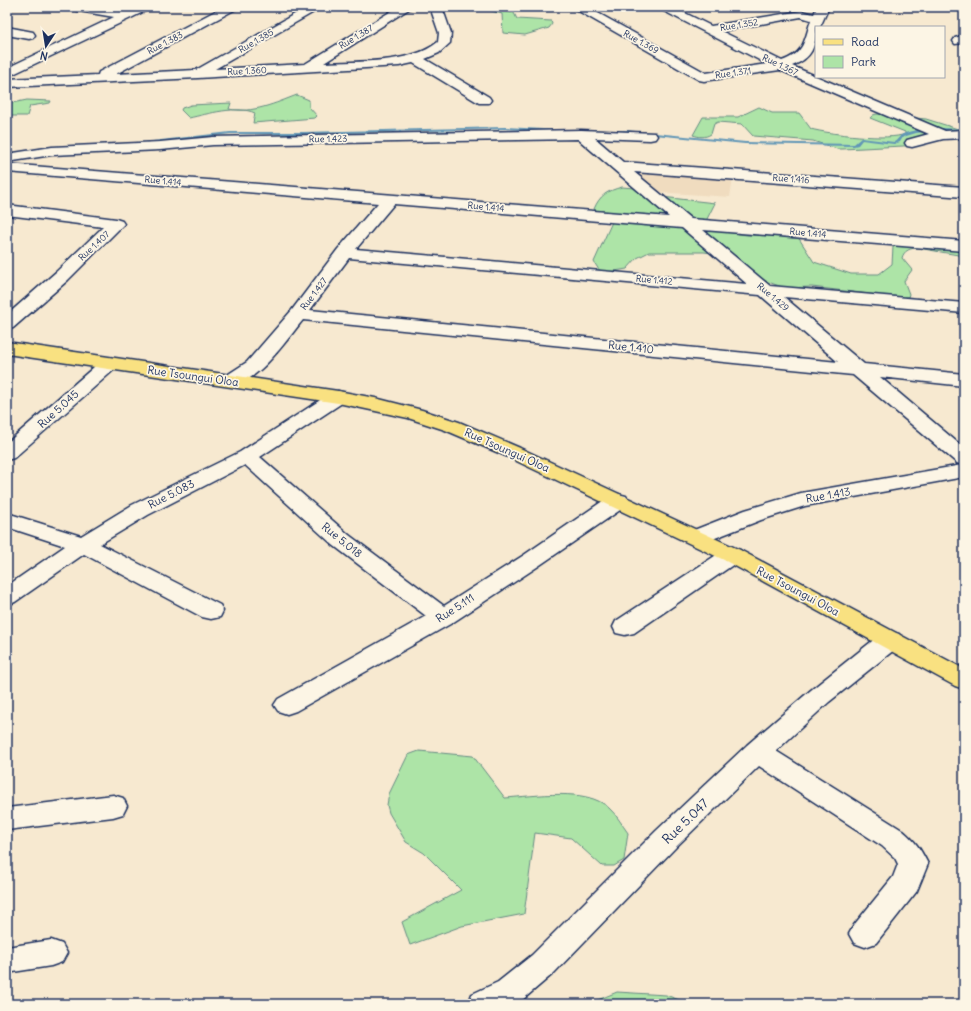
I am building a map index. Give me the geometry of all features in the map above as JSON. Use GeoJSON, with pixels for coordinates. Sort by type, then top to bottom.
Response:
{"type":"FeatureCollection","features":[{"type":"Feature","properties":{"kind":"main road","name":"Rue Tsoungui Oloa"},"geometry":{"type":"LineString","coordinates":[[7,348],[338,397],[416,414],[452,426],[513,452],[697,537],[964,680]]}},
{"type":"Feature","properties":{"kind":"street"},"geometry":{"type":"LineString","coordinates":[[73,7],[127,16]]}},
{"type":"Feature","properties":{"kind":"street"},"geometry":{"type":"LineString","coordinates":[[7,73],[145,7]]}},
{"type":"Feature","properties":{"kind":"street","name":"Rue 1.383"},"geometry":{"type":"LineString","coordinates":[[98,79],[232,7]]}},
{"type":"Feature","properties":{"kind":"street","name":"Rue 1.385"},"geometry":{"type":"LineString","coordinates":[[198,74],[315,7]]}},
{"type":"Feature","properties":{"kind":"street","name":"Rue 1.387"},"geometry":{"type":"LineString","coordinates":[[307,68],[406,7]]}},
{"type":"Feature","properties":{"kind":"street","name":"Rue 1.360"},"geometry":{"type":"LineString","coordinates":[[7,83],[198,74],[399,62],[414,59],[440,48],[444,43],[445,33],[436,7]]}},
{"type":"Feature","properties":{"kind":"street","name":"Rue 1.369"},"geometry":{"type":"LineString","coordinates":[[579,7],[704,77]]}},
{"type":"Feature","properties":{"kind":"street","name":"Rue 1.367"},"geometry":{"type":"LineString","coordinates":[[665,7],[707,30],[781,66],[943,135]]}},
{"type":"Feature","properties":{"kind":"street","name":"Rue 1.371"},"geometry":{"type":"LineString","coordinates":[[704,77],[781,66],[794,61],[805,52],[820,12]]}},
{"type":"Feature","properties":{"kind":"street","name":"Rue 1.352"},"geometry":{"type":"LineString","coordinates":[[707,30],[820,12]]}},
{"type":"Feature","properties":{"kind":"street"},"geometry":{"type":"LineString","coordinates":[[7,31],[29,35]]}},
{"type":"Feature","properties":{"kind":"street"},"geometry":{"type":"LineString","coordinates":[[414,59],[484,100]]}},
{"type":"Feature","properties":{"kind":"street","name":"Rue 1.423"},"geometry":{"type":"LineString","coordinates":[[7,158],[52,151],[160,146],[213,141],[581,134],[650,136]]}},
{"type":"Feature","properties":{"kind":"street","name":"Rue 1.429"},"geometry":{"type":"LineString","coordinates":[[581,134],[964,459]]}},
{"type":"Feature","properties":{"kind":"street"},"geometry":{"type":"LineString","coordinates":[[912,143],[943,135],[964,134]]}},
{"type":"Feature","properties":{"kind":"street","name":"Rue 1.416"},"geometry":{"type":"LineString","coordinates":[[618,166],[964,192]]}},
{"type":"Feature","properties":{"kind":"street","name":"Rue 1.414"},"geometry":{"type":"LineString","coordinates":[[7,168],[964,246]]}},
{"type":"Feature","properties":{"kind":"street","name":"Rue 1.427"},"geometry":{"type":"LineString","coordinates":[[231,381],[254,366],[298,314],[344,253],[390,199]]}},
{"type":"Feature","properties":{"kind":"street","name":"Rue 1.407"},"geometry":{"type":"LineString","coordinates":[[7,210],[116,224],[62,276],[7,324]]}},
{"type":"Feature","properties":{"kind":"street","name":"Rue 1.412"},"geometry":{"type":"LineString","coordinates":[[344,253],[964,308]]}},
{"type":"Feature","properties":{"kind":"street","name":"Rue 1.410"},"geometry":{"type":"LineString","coordinates":[[298,314],[964,380]]}},
{"type":"Feature","properties":{"kind":"street","name":"Rue 5.045"},"geometry":{"type":"LineString","coordinates":[[7,454],[109,364]]}},
{"type":"Feature","properties":{"kind":"street","name":"Rue 5.083"},"geometry":{"type":"LineString","coordinates":[[7,597],[83,544],[140,510],[247,456],[338,397]]}},
{"type":"Feature","properties":{"kind":"street","name":"Rue 5.018"},"geometry":{"type":"LineString","coordinates":[[247,456],[340,540],[443,617]]}},
{"type":"Feature","properties":{"kind":"street","name":"Rue 1.413"},"geometry":{"type":"LineString","coordinates":[[697,537],[753,515],[801,500],[964,471]]}},
{"type":"Feature","properties":{"kind":"street","name":"Rue 5.111"},"geometry":{"type":"LineString","coordinates":[[287,705],[443,617],[532,560],[618,501]]}},
{"type":"Feature","properties":{"kind":"street"},"geometry":{"type":"LineString","coordinates":[[7,520],[83,544],[211,611]]}},
{"type":"Feature","properties":{"kind":"street"},"geometry":{"type":"LineString","coordinates":[[625,627],[732,555]]}},
{"type":"Feature","properties":{"kind":"street","name":"Rue 5.047"},"geometry":{"type":"LineString","coordinates":[[484,1004],[509,992],[543,964],[666,839],[757,752],[820,696],[890,640]]}},
{"type":"Feature","properties":{"kind":"street"},"geometry":{"type":"LineString","coordinates":[[757,752],[892,838],[906,850],[913,864],[906,883],[865,934]]}},
{"type":"Feature","properties":{"kind":"street"},"geometry":{"type":"LineString","coordinates":[[7,818],[113,806]]}},
{"type":"Feature","properties":{"kind":"street"},"geometry":{"type":"LineString","coordinates":[[7,960],[51,953]]}},
{"type":"Feature","properties":{"kind":"shaded area"},"geometry":{"type":"Polygon","coordinates":[[[629,169],[733,178],[730,197],[657,192],[629,169]]]}},
{"type":"Feature","properties":{"kind":"green space"},"geometry":{"type":"Polygon","coordinates":[[[496,7],[499,10],[514,13],[517,19],[551,21],[552,24],[549,28],[525,35],[503,33],[502,14],[485,9],[496,7]]]}},
{"type":"Feature","properties":{"kind":"green space"},"geometry":{"type":"Polygon","coordinates":[[[297,95],[309,100],[309,107],[317,116],[315,118],[253,123],[255,113],[242,110],[264,107],[297,95]]]}},
{"type":"Feature","properties":{"kind":"green space"},"geometry":{"type":"Polygon","coordinates":[[[27,100],[51,101],[50,103],[30,106],[27,116],[7,116],[7,104],[27,100]]]}},
{"type":"Feature","properties":{"kind":"green space"},"geometry":{"type":"Polygon","coordinates":[[[231,103],[229,109],[236,110],[222,111],[189,118],[181,110],[182,108],[191,105],[231,103]]]}},
{"type":"Feature","properties":{"kind":"green space"},"geometry":{"type":"Polygon","coordinates":[[[759,107],[772,113],[799,113],[811,129],[844,135],[886,137],[905,134],[905,132],[870,118],[877,114],[926,119],[958,129],[964,128],[964,131],[928,138],[923,145],[843,149],[837,149],[813,141],[753,136],[742,124],[718,122],[714,124],[711,134],[702,137],[693,135],[703,117],[738,117],[759,107]]]}},
{"type":"Feature","properties":{"kind":"green space"},"geometry":{"type":"Polygon","coordinates":[[[622,187],[634,188],[662,197],[715,203],[707,219],[713,230],[747,235],[798,237],[814,262],[851,274],[879,274],[892,264],[893,247],[902,243],[964,249],[964,256],[918,248],[906,251],[902,258],[912,270],[904,281],[909,294],[908,297],[902,298],[812,287],[785,288],[757,278],[736,256],[704,252],[649,252],[637,258],[627,269],[608,272],[599,270],[594,262],[612,222],[594,209],[599,200],[605,194],[622,187]]]}},
{"type":"Feature","properties":{"kind":"green space"},"geometry":{"type":"Polygon","coordinates":[[[419,751],[473,756],[505,798],[560,794],[588,797],[599,801],[612,811],[628,833],[624,860],[614,866],[602,866],[571,838],[535,833],[524,914],[462,926],[410,945],[402,922],[461,890],[424,853],[406,842],[389,813],[387,805],[389,794],[408,755],[419,751]]]}},
{"type":"Feature","properties":{"kind":"green space"},"geometry":{"type":"Polygon","coordinates":[[[617,992],[666,995],[690,1004],[588,1004],[617,992]]]}},
{"type":"Feature","properties":{"kind":"waterway"},"geometry":{"type":"LineString","coordinates":[[144,143],[230,133],[303,133],[505,128],[562,131]]}},
{"type":"Feature","properties":{"kind":"waterway"},"geometry":{"type":"LineString","coordinates":[[595,132],[625,131],[745,143],[854,145],[861,139],[894,143],[899,141],[902,136],[924,130],[964,130]]}}]}
